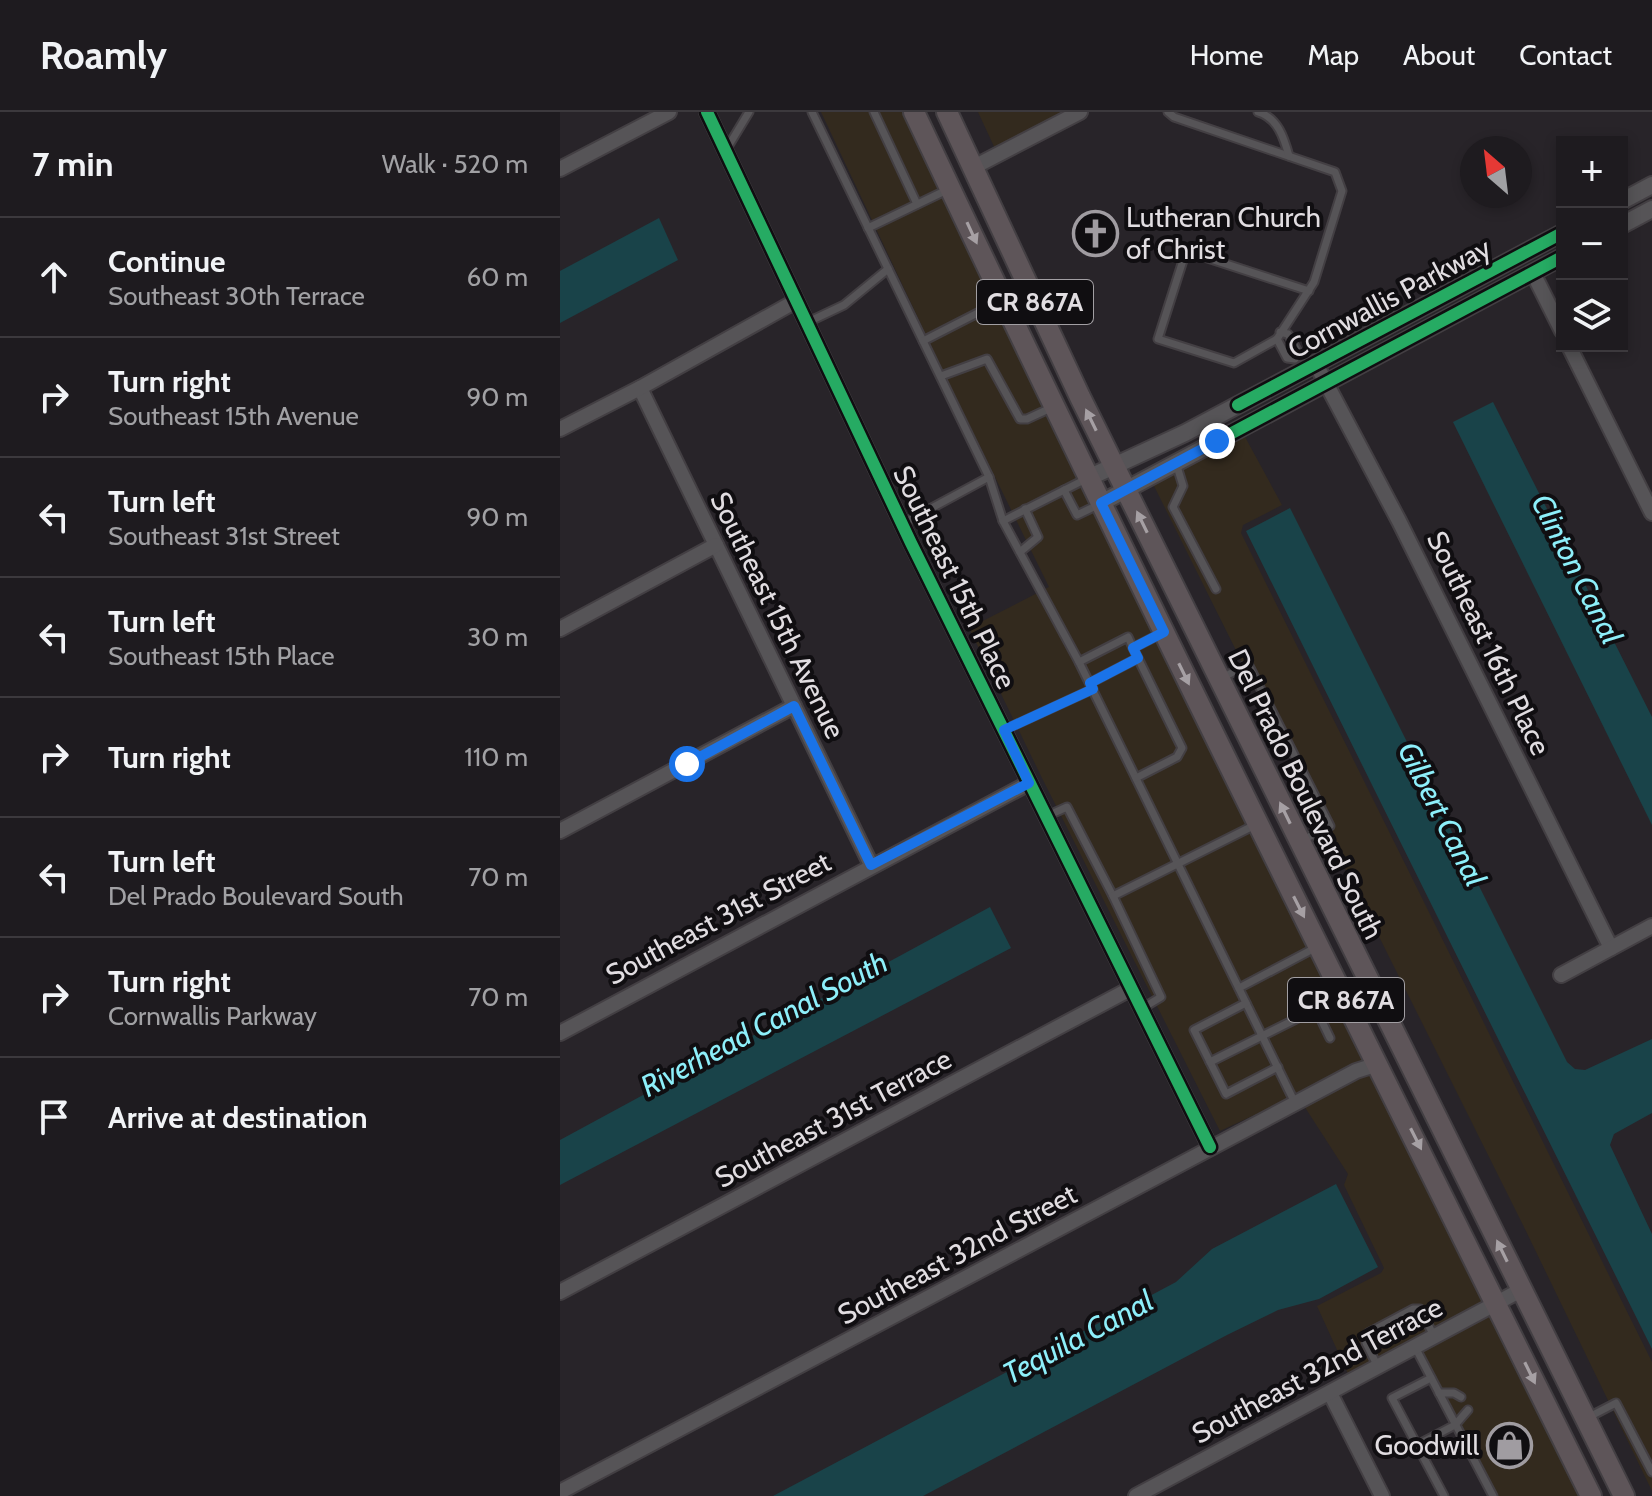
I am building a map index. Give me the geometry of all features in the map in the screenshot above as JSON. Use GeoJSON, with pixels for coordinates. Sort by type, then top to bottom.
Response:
{"type":"FeatureCollection","features":[{"type":"Feature","properties":{"kind":"main road","name":"Del Prado Boulevard South"},"geometry":{"type":"LineString","coordinates":[[915,112],[1088,478],[1591,1496]]}},
{"type":"Feature","properties":{"kind":"main road"},"geometry":{"type":"LineString","coordinates":[[915,112],[949,156],[974,167]]}},
{"type":"Feature","properties":{"kind":"main road","name":"Del Prado Boulevard South"},"geometry":{"type":"LineString","coordinates":[[947,112],[1218,679],[1624,1496]]}},
{"type":"Feature","properties":{"kind":"main road"},"geometry":{"type":"LineString","coordinates":[[1378,1064],[1419,1084]]}},
{"type":"Feature","properties":{"kind":"street"},"geometry":{"type":"LineString","coordinates":[[560,169],[669,112]]}},
{"type":"Feature","properties":{"kind":"street","name":"Southeast 15th Place"},"geometry":{"type":"LineString","coordinates":[[707,112],[902,524],[1210,1147]]}},
{"type":"Feature","properties":{"kind":"street"},"geometry":{"type":"LineString","coordinates":[[974,167],[1080,112]]}},
{"type":"Feature","properties":{"kind":"street"},"geometry":{"type":"LineString","coordinates":[[1628,198],[1652,185]]}},
{"type":"Feature","properties":{"kind":"street"},"geometry":{"type":"LineString","coordinates":[[1628,222],[1652,209]]}},
{"type":"Feature","properties":{"kind":"street","name":"Cornwallis Parkway"},"geometry":{"type":"LineString","coordinates":[[1088,478],[1185,433],[1305,365],[1556,236]]}},
{"type":"Feature","properties":{"kind":"street"},"geometry":{"type":"LineString","coordinates":[[1523,253],[1556,319]]}},
{"type":"Feature","properties":{"kind":"street","name":"Cornwallis Parkway"},"geometry":{"type":"LineString","coordinates":[[1101,503],[1556,260]]}},
{"type":"Feature","properties":{"kind":"street"},"geometry":{"type":"LineString","coordinates":[[560,429],[796,301]]}},
{"type":"Feature","properties":{"kind":"street"},"geometry":{"type":"LineString","coordinates":[[1572,352],[1652,513]]}},
{"type":"Feature","properties":{"kind":"street","name":"Southeast 16th Place"},"geometry":{"type":"LineString","coordinates":[[1305,365],[1327,382],[1611,948]]}},
{"type":"Feature","properties":{"kind":"street","name":"Southeast 15th Avenue"},"geometry":{"type":"LineString","coordinates":[[640,388],[871,865]]}},
{"type":"Feature","properties":{"kind":"street"},"geometry":{"type":"LineString","coordinates":[[560,629],[716,545]]}},
{"type":"Feature","properties":{"kind":"street"},"geometry":{"type":"LineString","coordinates":[[560,831],[794,706]]}},
{"type":"Feature","properties":{"kind":"street","name":"Southeast 31st Street"},"geometry":{"type":"LineString","coordinates":[[560,1033],[1029,783]]}},
{"type":"Feature","properties":{"kind":"street"},"geometry":{"type":"LineString","coordinates":[[1561,975],[1652,926]]}},
{"type":"Feature","properties":{"kind":"street","name":"Southeast 31st Terrace"},"geometry":{"type":"LineString","coordinates":[[560,1292],[1130,989]]}},
{"type":"Feature","properties":{"kind":"street","name":"Southeast 32nd Street"},"geometry":{"type":"LineString","coordinates":[[560,1492],[1210,1147],[1356,1071],[1378,1064]]}},
{"type":"Feature","properties":{"kind":"street","name":"Southeast 32nd Terrace"},"geometry":{"type":"LineString","coordinates":[[1136,1496],[1521,1290]]}},
{"type":"Feature","properties":{"kind":"street"},"geometry":{"type":"LineString","coordinates":[[1330,1393],[1382,1496]]}},
{"type":"Feature","properties":{"kind":"lane"},"geometry":{"type":"LineString","coordinates":[[726,150],[749,112]]}},
{"type":"Feature","properties":{"kind":"lane"},"geometry":{"type":"LineString","coordinates":[[812,112],[989,477],[1003,521],[1079,662],[1295,1103]]}},
{"type":"Feature","properties":{"kind":"lane"},"geometry":{"type":"LineString","coordinates":[[874,112],[917,204]]}},
{"type":"Feature","properties":{"kind":"lane"},"geometry":{"type":"LineString","coordinates":[[1168,112],[1174,117],[1335,172],[1342,191],[1318,271],[1309,291],[1279,336]]}},
{"type":"Feature","properties":{"kind":"lane"},"geometry":{"type":"LineString","coordinates":[[1258,112],[1266,115],[1283,133],[1289,156]]}},
{"type":"Feature","properties":{"kind":"lane"},"geometry":{"type":"LineString","coordinates":[[868,228],[950,188]]}},
{"type":"Feature","properties":{"kind":"lane"},"geometry":{"type":"LineString","coordinates":[[1305,365],[1288,334],[1279,336],[1234,363],[1158,339],[1186,251],[1309,291]]}},
{"type":"Feature","properties":{"kind":"lane"},"geometry":{"type":"LineString","coordinates":[[806,323],[844,305],[888,269]]}},
{"type":"Feature","properties":{"kind":"lane"},"geometry":{"type":"LineString","coordinates":[[923,341],[1003,300]]}},
{"type":"Feature","properties":{"kind":"lane"},"geometry":{"type":"LineString","coordinates":[[941,376],[987,359],[1020,419],[1027,419],[1054,406]]}},
{"type":"Feature","properties":{"kind":"lane"},"geometry":{"type":"LineString","coordinates":[[1176,463],[1183,486],[1173,507],[1216,589]]}},
{"type":"Feature","properties":{"kind":"lane"},"geometry":{"type":"LineString","coordinates":[[902,524],[989,477]]}},
{"type":"Feature","properties":{"kind":"lane"},"geometry":{"type":"LineString","coordinates":[[1003,521],[1088,478]]}},
{"type":"Feature","properties":{"kind":"lane"},"geometry":{"type":"LineString","coordinates":[[1064,490],[1077,515],[1101,503]]}},
{"type":"Feature","properties":{"kind":"lane"},"geometry":{"type":"LineString","coordinates":[[1020,552],[1038,537],[1025,509]]}},
{"type":"Feature","properties":{"kind":"lane"},"geometry":{"type":"LineString","coordinates":[[1133,648],[1164,632]]}},
{"type":"Feature","properties":{"kind":"lane"},"geometry":{"type":"LineString","coordinates":[[1079,662],[1128,637],[1182,748],[1177,757],[1136,778]]}},
{"type":"Feature","properties":{"kind":"lane"},"geometry":{"type":"LineString","coordinates":[[1004,730],[1091,686],[1138,658]]}},
{"type":"Feature","properties":{"kind":"lane"},"geometry":{"type":"LineString","coordinates":[[1218,679],[1248,664],[1330,826],[1299,842]]}},
{"type":"Feature","properties":{"kind":"lane"},"geometry":{"type":"LineString","coordinates":[[1046,816],[1067,807],[1113,896],[1161,997],[1141,1009]]}},
{"type":"Feature","properties":{"kind":"lane"},"geometry":{"type":"LineString","coordinates":[[1113,896],[1257,824]]}},
{"type":"Feature","properties":{"kind":"lane"},"geometry":{"type":"LineString","coordinates":[[1239,988],[1319,946]]}},
{"type":"Feature","properties":{"kind":"lane"},"geometry":{"type":"LineString","coordinates":[[1246,1003],[1194,1030],[1226,1094],[1278,1067]]}},
{"type":"Feature","properties":{"kind":"lane"},"geometry":{"type":"LineString","coordinates":[[1210,1062],[1316,1009],[1330,1038]]}},
{"type":"Feature","properties":{"kind":"lane"},"geometry":{"type":"LineString","coordinates":[[1378,1367],[1366,1337],[1413,1309],[1420,1309],[1435,1337]]}},
{"type":"Feature","properties":{"kind":"lane"},"geometry":{"type":"LineString","coordinates":[[1415,1347],[1493,1496]]}},
{"type":"Feature","properties":{"kind":"lane"},"geometry":{"type":"LineString","coordinates":[[1431,1378],[1392,1398],[1444,1496]]}},
{"type":"Feature","properties":{"kind":"lane"},"geometry":{"type":"LineString","coordinates":[[1439,1393],[1454,1393],[1461,1397]]}},
{"type":"Feature","properties":{"kind":"lane"},"geometry":{"type":"LineString","coordinates":[[1585,1419],[1616,1403],[1649,1459],[1652,1472]]}},
{"type":"Feature","properties":{"kind":"lane"},"geometry":{"type":"LineString","coordinates":[[1417,1445],[1455,1425],[1468,1410]]}},
{"type":"Feature","properties":{"kind":"shaded area"},"geometry":{"type":"Polygon","coordinates":[[[821,112],[906,112],[1582,1496],[1495,1496],[1414,1342],[1349,1376],[1317,1306],[1381,1273],[1384,1268],[1344,1185],[1348,1174],[1297,1095],[1220,1131],[1042,778],[969,628],[1049,587],[821,112]]]}},
{"type":"Feature","properties":{"kind":"shaded area"},"geometry":{"type":"Polygon","coordinates":[[[978,112],[1082,112],[997,153],[978,112]]]}},
{"type":"Feature","properties":{"kind":"shaded area"},"geometry":{"type":"Polygon","coordinates":[[[1244,435],[1282,505],[1243,525],[1241,533],[1652,1362],[1652,1491],[1523,1225],[1153,484],[1244,435]]]}},
{"type":"Feature","properties":{"kind":"water"},"geometry":{"type":"Polygon","coordinates":[[[659,218],[678,260],[560,323],[560,271],[659,218]]]}},
{"type":"Feature","properties":{"kind":"water","name":"Clinton Canal"},"geometry":{"type":"Polygon","coordinates":[[[1493,402],[1652,717],[1652,825],[1453,422],[1493,402]]]}},
{"type":"Feature","properties":{"kind":"water","name":"Gilbert Canal"},"geometry":{"type":"Polygon","coordinates":[[[1290,508],[1567,1062],[1575,1069],[1585,1070],[1652,1039],[1652,1113],[1614,1134],[1610,1145],[1652,1234],[1652,1349],[1246,531],[1290,508]]]}},
{"type":"Feature","properties":{"kind":"water"},"geometry":{"type":"Polygon","coordinates":[[[990,907],[1011,948],[560,1185],[560,1140],[990,907]]]}},
{"type":"Feature","properties":{"kind":"water","name":"Tequila Canal"},"geometry":{"type":"Polygon","coordinates":[[[1336,1184],[1378,1267],[1319,1299],[1278,1310],[1227,1335],[923,1496],[773,1496],[1176,1282],[1212,1249],[1336,1184]]]}},
{"type":"Feature","properties":{"kind":"cycle path"},"geometry":{"type":"LineString","coordinates":[[707,112],[911,543],[1210,1147]]}},
{"type":"Feature","properties":{"kind":"cycle path"},"geometry":{"type":"LineString","coordinates":[[1238,405],[1556,236]]}},
{"type":"Feature","properties":{"kind":"cycle path"},"geometry":{"type":"LineString","coordinates":[[1217,441],[1556,260]]}},
{"type":"Feature","properties":{"kind":"place","name":"Lutheran Church of Christ"},"geometry":{"type":"Point","coordinates":[1095,233]}},
{"type":"Feature","properties":{"kind":"place","name":"Goodwill"},"geometry":{"type":"Point","coordinates":[1510,1445]}},
{"type":"Feature","properties":{"kind":"route"},"geometry":{"type":"LineString","coordinates":[[687,764],[794,706],[871,865],[1029,783],[1004,730],[1093,689],[1090,683],[1138,658],[1133,648],[1164,632],[1101,503],[1217,441]]}},
{"type":"Feature","properties":{"kind":"water label","name":"Riverhead Canal South"},"geometry":{"type":"Point","coordinates":[764,1024]}}]}
